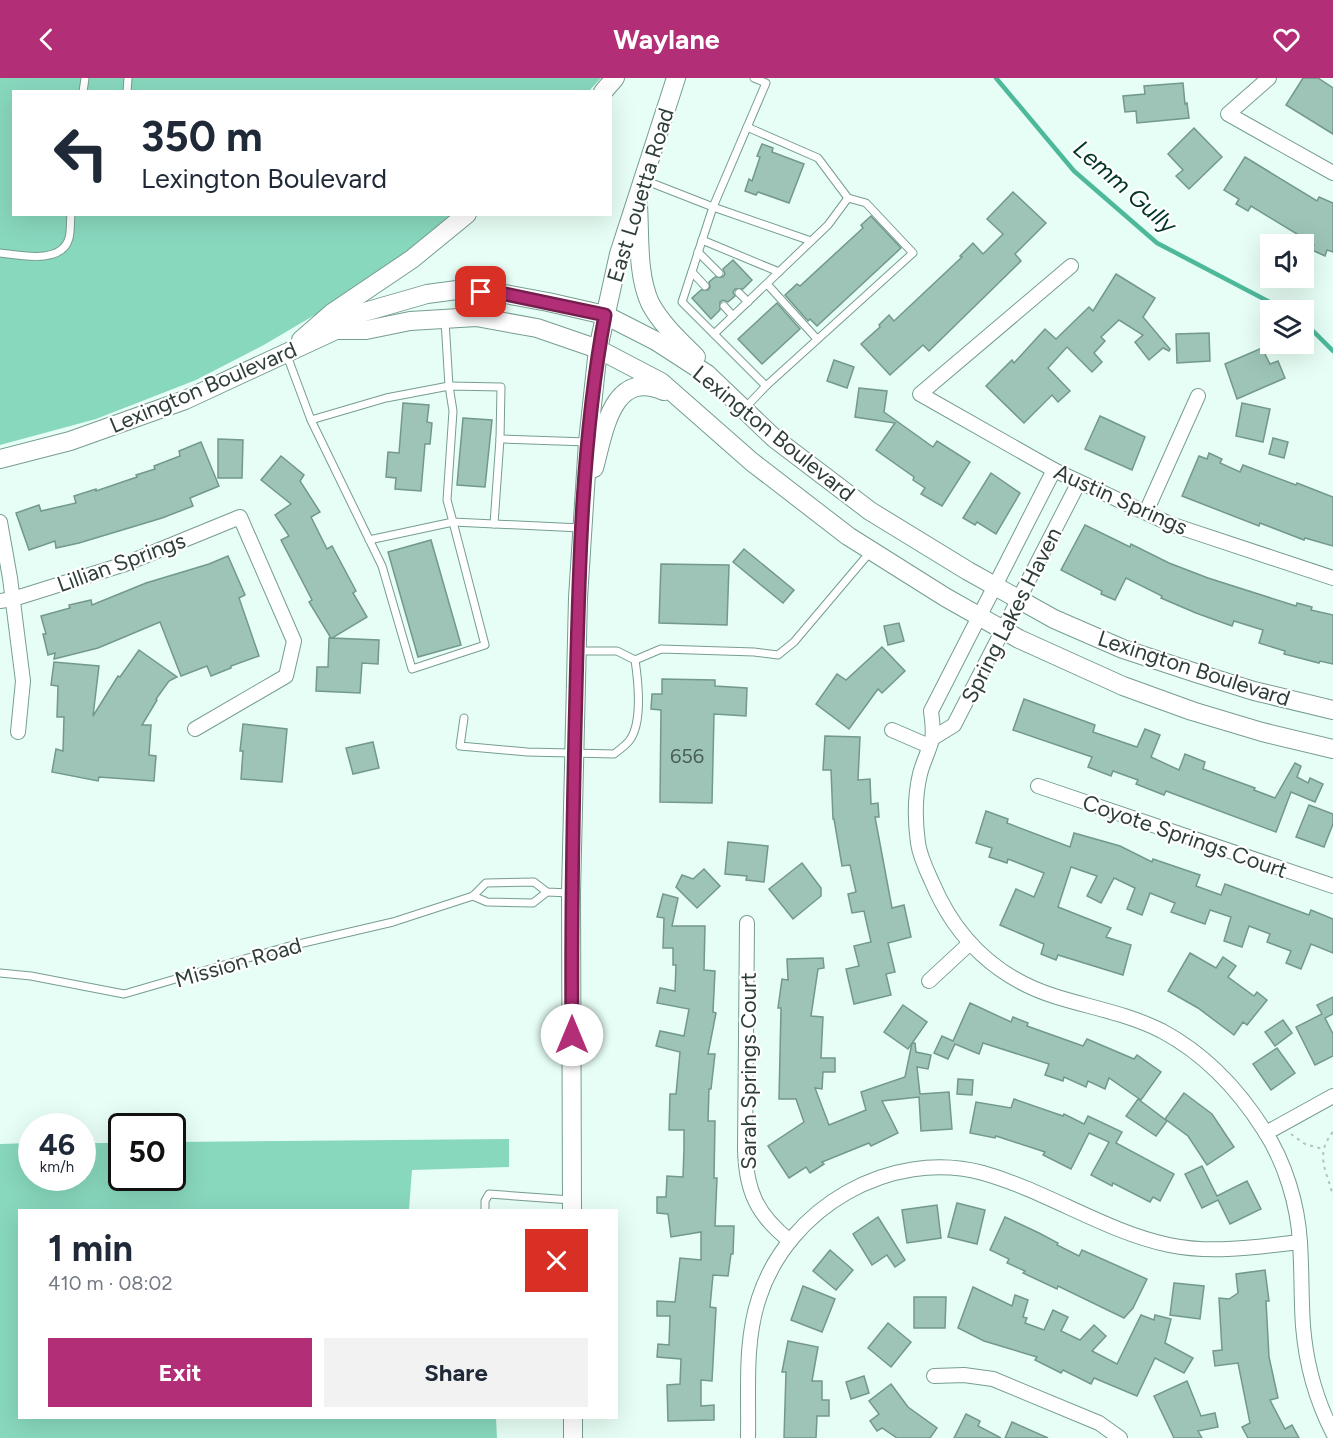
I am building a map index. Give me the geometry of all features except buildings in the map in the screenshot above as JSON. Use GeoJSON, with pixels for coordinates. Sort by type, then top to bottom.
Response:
{"type":"FeatureCollection","features":[{"type":"Feature","properties":{"kind":"main road"},"geometry":{"type":"LineString","coordinates":[[605,90],[615,78]]}},
{"type":"Feature","properties":{"kind":"main road","name":"East Louetta Road"},"geometry":{"type":"LineString","coordinates":[[572,1205],[571,893],[581,528],[588,442],[598,349],[619,254],[676,78]]}},
{"type":"Feature","properties":{"kind":"main road"},"geometry":{"type":"LineString","coordinates":[[640,187],[641,266],[650,302],[666,326],[698,359],[707,375]]}},
{"type":"Feature","properties":{"kind":"main road"},"geometry":{"type":"LineString","coordinates":[[286,353],[332,313],[412,259],[465,216]]}},
{"type":"Feature","properties":{"kind":"main road","name":"Lexington Boulevard"},"geometry":{"type":"LineString","coordinates":[[0,459],[70,441],[185,400],[336,330],[361,313],[428,294],[457,290],[505,294],[605,315],[656,341],[707,375],[774,438],[870,511],[1054,619],[1123,649],[1254,691],[1333,710]]}},
{"type":"Feature","properties":{"kind":"main road","name":"Lexington Boulevard"},"geometry":{"type":"LineString","coordinates":[[336,330],[366,330],[410,321],[476,317],[509,321],[569,337],[598,349],[661,382],[792,494],[871,551],[978,617],[1101,676],[1192,711],[1262,732],[1333,748]]}},
{"type":"Feature","properties":{"kind":"main road"},"geometry":{"type":"LineString","coordinates":[[584,502],[611,411],[623,394],[629,389],[644,385],[652,386],[684,400]]}},
{"type":"Feature","properties":{"kind":"main road"},"geometry":{"type":"LineString","coordinates":[[573,1419],[573,1438]]}},
{"type":"Feature","properties":{"kind":"street"},"geometry":{"type":"LineString","coordinates":[[1269,78],[1228,114],[1333,173]]}},
{"type":"Feature","properties":{"kind":"street","name":"Austin Springs"},"geometry":{"type":"LineString","coordinates":[[1071,266],[920,394],[1054,470],[1170,524],[1333,578]]}},
{"type":"Feature","properties":{"kind":"street"},"geometry":{"type":"LineString","coordinates":[[1146,512],[1198,396]]}},
{"type":"Feature","properties":{"kind":"street","name":"Spring Lakes Haven"},"geometry":{"type":"LineString","coordinates":[[1054,470],[932,711],[931,742],[918,784],[919,849],[948,916],[986,959],[1003,972],[1029,986],[1056,997],[1125,1015],[1178,1040],[1211,1065],[1228,1082],[1266,1132],[1278,1156],[1291,1193],[1300,1242],[1303,1328],[1307,1360],[1317,1395],[1333,1433]]}},
{"type":"Feature","properties":{"kind":"street","name":"Spring Lakes Haven"},"geometry":{"type":"LineString","coordinates":[[931,742],[954,725],[1079,482]]}},
{"type":"Feature","properties":{"kind":"street","name":"Lillian Springs"},"geometry":{"type":"LineString","coordinates":[[6,600],[125,564],[240,517],[294,641],[286,676],[195,729]]}},
{"type":"Feature","properties":{"kind":"street"},"geometry":{"type":"LineString","coordinates":[[0,522],[6,600],[24,681],[18,732]]}},
{"type":"Feature","properties":{"kind":"street"},"geometry":{"type":"LineString","coordinates":[[1027,524],[1052,535]]}},
{"type":"Feature","properties":{"kind":"street"},"geometry":{"type":"LineString","coordinates":[[946,681],[971,692]]}},
{"type":"Feature","properties":{"kind":"street"},"geometry":{"type":"LineString","coordinates":[[892,730],[931,742]]}},
{"type":"Feature","properties":{"kind":"street","name":"Coyote Springs Court"},"geometry":{"type":"LineString","coordinates":[[1038,786],[1333,886]]}},
{"type":"Feature","properties":{"kind":"street","name":"Sarah Springs Court"},"geometry":{"type":"LineString","coordinates":[[747,923],[747,1175],[762,1215],[790,1241]]}},
{"type":"Feature","properties":{"kind":"street"},"geometry":{"type":"LineString","coordinates":[[929,981],[970,943]]}},
{"type":"Feature","properties":{"kind":"street"},"geometry":{"type":"LineString","coordinates":[[1266,1132],[1333,1096]]}},
{"type":"Feature","properties":{"kind":"street"},"geometry":{"type":"LineString","coordinates":[[748,1438],[749,1354],[752,1323],[767,1277],[790,1241],[817,1213],[856,1187],[899,1172],[952,1168],[996,1177],[1139,1237],[1167,1245],[1212,1250],[1300,1242]]}},
{"type":"Feature","properties":{"kind":"street"},"geometry":{"type":"LineString","coordinates":[[934,1376],[964,1375],[993,1379],[1099,1423],[1120,1438]]}},
{"type":"Feature","properties":{"kind":"lane"},"geometry":{"type":"LineString","coordinates":[[754,78],[766,83],[713,207],[682,302],[766,386]]}},
{"type":"Feature","properties":{"kind":"lane"},"geometry":{"type":"LineString","coordinates":[[744,409],[766,386],[913,253],[866,203],[848,198],[818,158],[747,126]]}},
{"type":"Feature","properties":{"kind":"lane"},"geometry":{"type":"LineString","coordinates":[[640,187],[713,207],[811,241]]}},
{"type":"Feature","properties":{"kind":"lane"},"geometry":{"type":"LineString","coordinates":[[714,334],[828,225],[848,198]]}},
{"type":"Feature","properties":{"kind":"lane"},"geometry":{"type":"LineString","coordinates":[[0,253],[43,257],[56,253],[68,241],[71,216]]}},
{"type":"Feature","properties":{"kind":"lane"},"geometry":{"type":"LineString","coordinates":[[702,240],[779,272]]}},
{"type":"Feature","properties":{"kind":"lane"},"geometry":{"type":"LineString","coordinates":[[698,252],[719,273]]}},
{"type":"Feature","properties":{"kind":"lane"},"geometry":{"type":"LineString","coordinates":[[692,272],[705,286]]}},
{"type":"Feature","properties":{"kind":"lane"},"geometry":{"type":"LineString","coordinates":[[766,284],[817,339]]}},
{"type":"Feature","properties":{"kind":"lane"},"geometry":{"type":"LineString","coordinates":[[739,293],[748,302]]}},
{"type":"Feature","properties":{"kind":"lane"},"geometry":{"type":"LineString","coordinates":[[724,306],[734,316]]}},
{"type":"Feature","properties":{"kind":"lane"},"geometry":{"type":"LineString","coordinates":[[286,353],[311,420],[382,566],[412,669],[485,645],[447,500],[453,411],[448,386],[444,319]]}},
{"type":"Feature","properties":{"kind":"lane"},"geometry":{"type":"LineString","coordinates":[[311,420],[387,398],[448,386],[501,387],[494,524]]}},
{"type":"Feature","properties":{"kind":"lane"},"geometry":{"type":"LineString","coordinates":[[500,439],[588,442]]}},
{"type":"Feature","properties":{"kind":"lane"},"geometry":{"type":"LineString","coordinates":[[369,540],[453,522],[581,528]]}},
{"type":"Feature","properties":{"kind":"lane"},"geometry":{"type":"LineString","coordinates":[[577,651],[617,651],[635,660],[661,649],[778,655],[794,642],[871,551]]}},
{"type":"Feature","properties":{"kind":"lane"},"geometry":{"type":"LineString","coordinates":[[464,718],[460,746],[614,754],[630,740],[636,722],[638,681],[635,660]]}},
{"type":"Feature","properties":{"kind":"lane","name":"Mission Road"},"geometry":{"type":"LineString","coordinates":[[0,973],[31,976],[124,994],[286,947],[393,922],[473,896],[486,883],[534,882],[547,892],[571,893]]}},
{"type":"Feature","properties":{"kind":"lane","name":"Mission Road"},"geometry":{"type":"LineString","coordinates":[[473,896],[487,902],[533,903],[547,892]]}},
{"type":"Feature","properties":{"kind":"lane"},"geometry":{"type":"LineString","coordinates":[[485,1209],[485,1201],[489,1194],[572,1205]]}},
{"type":"Feature","properties":{"kind":"path"},"geometry":{"type":"LineString","coordinates":[[1280,1125],[1305,1144],[1323,1149]]}},
{"type":"Feature","properties":{"kind":"path"},"geometry":{"type":"LineString","coordinates":[[1333,1132],[1323,1149],[1323,1162],[1333,1196]]}},
{"type":"Feature","properties":{"kind":"green space"},"geometry":{"type":"Polygon","coordinates":[[[0,78],[601,78],[590,90],[12,90],[12,216],[460,216],[342,299],[262,346],[196,380],[96,419],[0,445],[0,78]]]}},
{"type":"Feature","properties":{"kind":"green space"},"geometry":{"type":"Polygon","coordinates":[[[509,1139],[509,1167],[412,1170],[409,1209],[18,1209],[18,1419],[496,1419],[497,1438],[0,1438],[0,1144],[18,1143],[18,1191],[96,1191],[96,1143],[108,1143],[108,1191],[186,1191],[186,1142],[509,1139]]]}},
{"type":"Feature","properties":{"kind":"waterway","name":"Lemm Gully"},"geometry":{"type":"LineString","coordinates":[[996,78],[1074,171],[1157,243],[1266,300]]}},
{"type":"Feature","properties":{"kind":"waterway","name":"Lemm Gully"},"geometry":{"type":"LineString","coordinates":[[1314,332],[1333,351]]}},
{"type":"Feature","properties":{"kind":"route"},"geometry":{"type":"LineString","coordinates":[[481,292],[505,294],[605,315],[598,349],[581,532],[571,893],[572,1035]]}}]}
